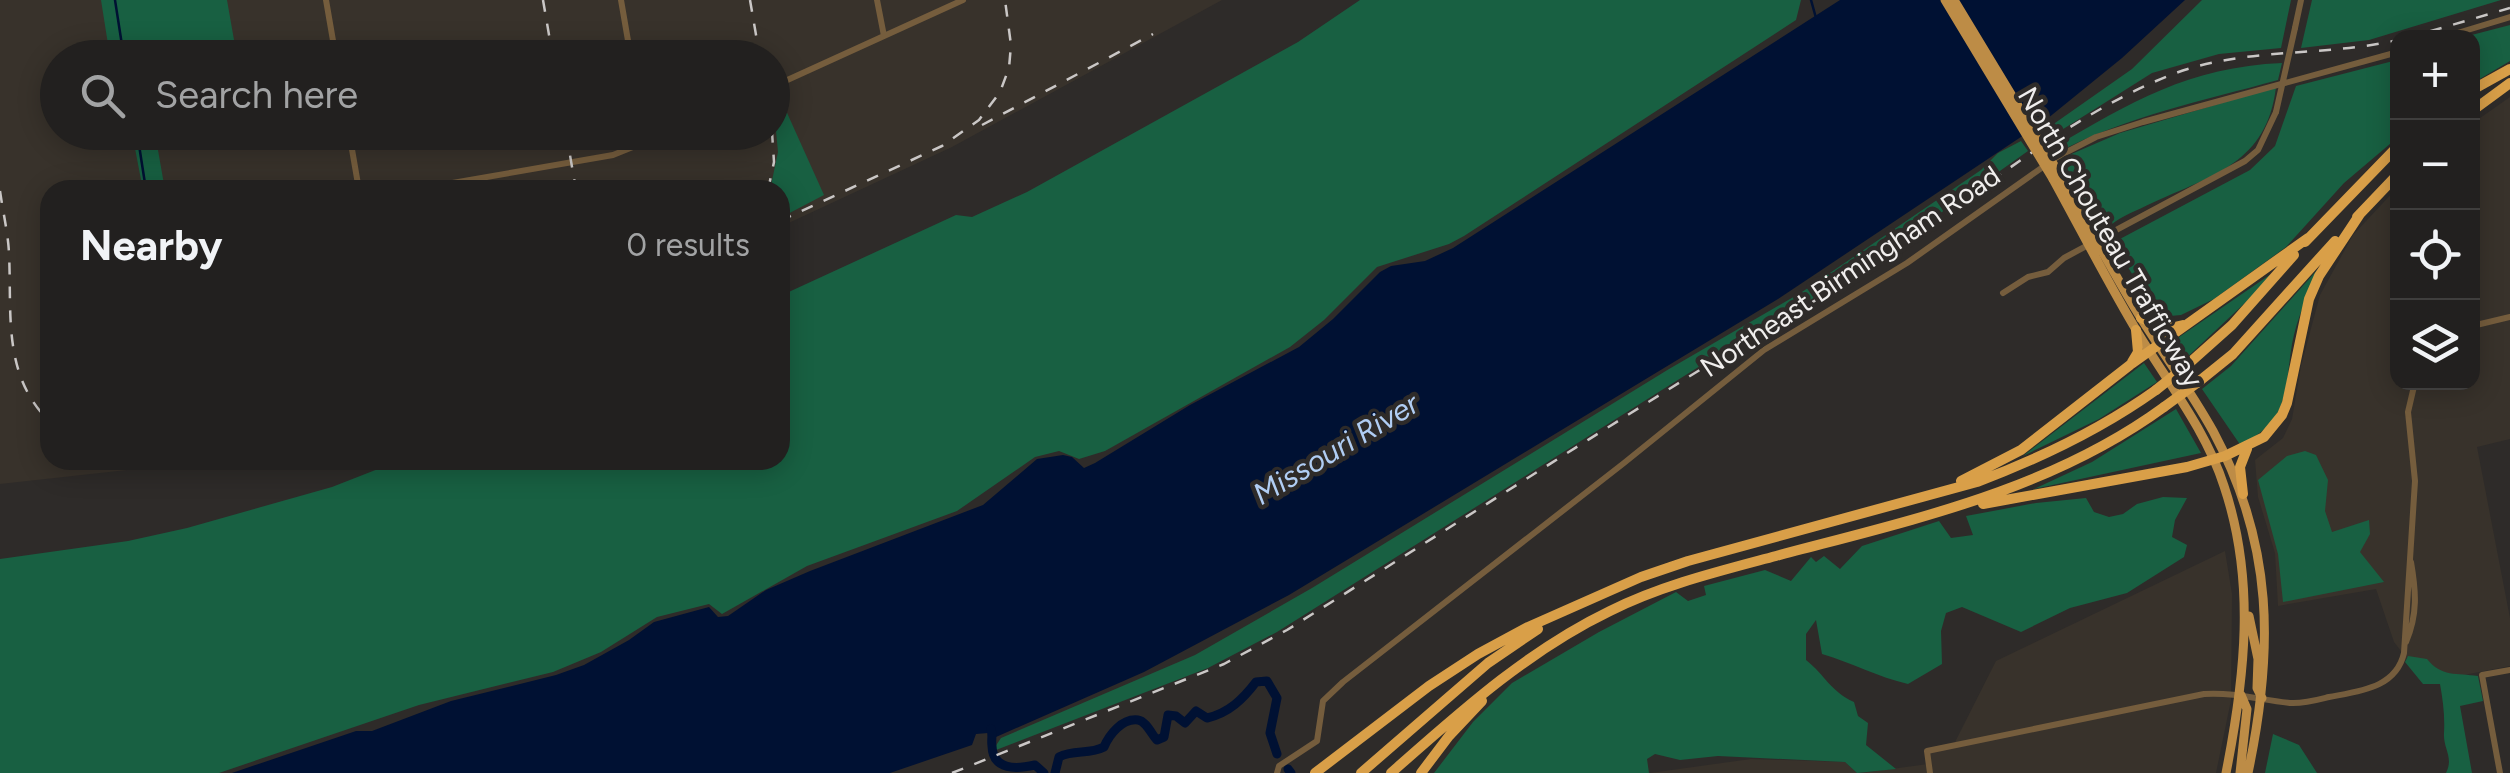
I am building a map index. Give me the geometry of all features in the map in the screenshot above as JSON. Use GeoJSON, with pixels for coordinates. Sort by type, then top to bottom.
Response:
{"type":"FeatureCollection","features":[{"type":"Feature","properties":{"kind":"highway"},"geometry":{"type":"LineString","coordinates":[[2480,85],[2510,68]]}},
{"type":"Feature","properties":{"kind":"highway"},"geometry":{"type":"LineString","coordinates":[[2480,104],[2510,83]]}},
{"type":"Feature","properties":{"kind":"highway"},"geometry":{"type":"LineString","coordinates":[[1315,773],[1458,666],[1498,642],[1641,577],[1977,482],[2060,449],[2121,414],[2232,326],[2308,238],[2390,154]]}},
{"type":"Feature","properties":{"kind":"highway"},"geometry":{"type":"LineString","coordinates":[[1390,773],[1520,665],[1609,611],[1670,587],[1942,512],[2030,482],[2132,430],[2232,354],[2390,182]]}},
{"type":"Feature","properties":{"kind":"highway"},"geometry":{"type":"LineString","coordinates":[[1942,512],[2220,458],[2264,437],[2282,416],[2292,387],[2309,299],[2319,276],[2360,214]]}},
{"type":"Feature","properties":{"kind":"highway"},"geometry":{"type":"LineString","coordinates":[[1934,493],[2021,450],[2130,365],[2308,238]]}},
{"type":"Feature","properties":{"kind":"highway"},"geometry":{"type":"LineString","coordinates":[[2130,365],[2138,352],[2139,324],[2166,330],[2198,319]]}},
{"type":"Feature","properties":{"kind":"highway"},"geometry":{"type":"LineString","coordinates":[[2242,494],[2240,467],[2247,448]]}},
{"type":"Feature","properties":{"kind":"highway"},"geometry":{"type":"LineString","coordinates":[[1360,773],[1488,663],[1564,612]]}},
{"type":"Feature","properties":{"kind":"highway"},"geometry":{"type":"LineString","coordinates":[[1421,773],[1461,722],[1520,665]]}},
{"type":"Feature","properties":{"kind":"main road","name":"North Chouteau Trafficway"},"geometry":{"type":"LineString","coordinates":[[1946,0],[2056,177]]}},
{"type":"Feature","properties":{"kind":"main road","name":"North Chouteau Trafficway"},"geometry":{"type":"LineString","coordinates":[[1954,0],[2139,324],[2242,494],[2261,566],[2266,609],[2262,698]]}},
{"type":"Feature","properties":{"kind":"main road","name":"North Chouteau Trafficway"},"geometry":{"type":"LineString","coordinates":[[2220,458],[2246,604]]}},
{"type":"Feature","properties":{"kind":"main road"},"geometry":{"type":"LineString","coordinates":[[2246,604],[2254,629],[2257,688],[2262,698],[2248,773]]}},
{"type":"Feature","properties":{"kind":"main road"},"geometry":{"type":"LineString","coordinates":[[2226,773],[2241,695],[2246,604]]}},
{"type":"Feature","properties":{"kind":"main road"},"geometry":{"type":"LineString","coordinates":[[2240,773],[2248,709],[2241,695]]}},
{"type":"Feature","properties":{"kind":"street"},"geometry":{"type":"LineString","coordinates":[[326,0],[333,40]]}},
{"type":"Feature","properties":{"kind":"street"},"geometry":{"type":"LineString","coordinates":[[621,0],[628,40]]}},
{"type":"Feature","properties":{"kind":"street"},"geometry":{"type":"LineString","coordinates":[[878,0],[884,36]]}},
{"type":"Feature","properties":{"kind":"street"},"geometry":{"type":"LineString","coordinates":[[790,79],[963,0]]}},
{"type":"Feature","properties":{"kind":"street"},"geometry":{"type":"LineString","coordinates":[[2004,293],[2245,162],[2258,150],[2276,112],[2301,0]]}},
{"type":"Feature","properties":{"kind":"street"},"geometry":{"type":"LineString","coordinates":[[2467,30],[2510,17]]}},
{"type":"Feature","properties":{"kind":"street","name":"Northeast Birmingham Road"},"geometry":{"type":"LineString","coordinates":[[1277,773],[1279,766],[1314,746],[1323,701],[1343,682],[1764,350],[1907,263],[2056,157],[2143,122],[2390,54]]}},
{"type":"Feature","properties":{"kind":"street"},"geometry":{"type":"LineString","coordinates":[[352,150],[357,180]]}},
{"type":"Feature","properties":{"kind":"street"},"geometry":{"type":"LineString","coordinates":[[473,180],[628,150]]}},
{"type":"Feature","properties":{"kind":"street"},"geometry":{"type":"LineString","coordinates":[[2480,324],[2510,318]]}},
{"type":"Feature","properties":{"kind":"street"},"geometry":{"type":"LineString","coordinates":[[1930,773],[1926,752],[2204,694],[2300,703],[2370,690],[2397,670],[2415,618],[2410,556],[2415,470],[2408,412],[2413,390]]}},
{"type":"Feature","properties":{"kind":"street"},"geometry":{"type":"LineString","coordinates":[[2500,773],[2482,675],[2510,670]]}},
{"type":"Feature","properties":{"kind":"shaded area"},"geometry":{"type":"Polygon","coordinates":[[[0,0],[1222,0],[952,147],[790,222],[790,180],[40,180],[40,470],[127,470],[0,484],[0,0]]]}},
{"type":"Feature","properties":{"kind":"shaded area"},"geometry":{"type":"Polygon","coordinates":[[[2510,97],[2510,439],[2477,447],[2510,618],[2510,666],[2438,680],[2408,660],[2394,642],[2376,589],[2278,606],[2275,553],[2258,497],[2255,460],[2283,438],[2292,419],[2320,295],[2353,235],[2390,195],[2390,390],[2480,390],[2480,118],[2510,97]]]}},
{"type":"Feature","properties":{"kind":"shaded area"},"geometry":{"type":"Polygon","coordinates":[[[2225,551],[2232,594],[2231,700],[2216,773],[1862,773],[1928,764],[1927,751],[1953,746],[1996,661],[2225,551]]]}},
{"type":"Feature","properties":{"kind":"shaded area"},"geometry":{"type":"Polygon","coordinates":[[[1751,759],[1845,762],[1857,773],[1650,773],[1751,759]]]}},
{"type":"Feature","properties":{"kind":"green space"},"geometry":{"type":"Polygon","coordinates":[[[101,0],[227,0],[234,40],[107,40],[101,0]]]}},
{"type":"Feature","properties":{"kind":"green space"},"geometry":{"type":"Polygon","coordinates":[[[1360,0],[1801,0],[1796,20],[1464,236],[1377,267],[1324,320],[1290,347],[1105,451],[1079,459],[1059,451],[1035,457],[957,511],[807,566],[722,614],[709,604],[657,617],[601,652],[553,672],[419,705],[219,773],[0,773],[0,559],[128,541],[187,528],[332,487],[375,470],[790,470],[790,291],[956,215],[972,217],[1027,192],[1298,42],[1360,0]]]}},
{"type":"Feature","properties":{"kind":"green space"},"geometry":{"type":"Polygon","coordinates":[[[2202,0],[2291,0],[2281,48],[2219,54],[2152,73],[2049,138],[2045,130],[2132,69],[2202,0]]]}},
{"type":"Feature","properties":{"kind":"green space"},"geometry":{"type":"Polygon","coordinates":[[[2312,0],[2501,0],[2402,30],[2390,30],[2390,34],[2369,40],[2301,48],[2312,0]]]}},
{"type":"Feature","properties":{"kind":"green space"},"geometry":{"type":"Polygon","coordinates":[[[2510,25],[2510,61],[2480,79],[2480,33],[2510,25]]]}},
{"type":"Feature","properties":{"kind":"green space"},"geometry":{"type":"Polygon","coordinates":[[[2390,62],[2390,144],[2344,183],[2286,247],[2214,299],[2181,315],[2159,317],[2114,245],[2250,170],[2275,146],[2296,86],[2390,62]]]}},
{"type":"Feature","properties":{"kind":"green space"},"geometry":{"type":"Polygon","coordinates":[[[2282,63],[2278,80],[2137,119],[2057,153],[2054,147],[2109,115],[2189,79],[2282,63]]]}},
{"type":"Feature","properties":{"kind":"green space"},"geometry":{"type":"Polygon","coordinates":[[[2276,87],[2271,113],[2261,133],[2234,163],[2111,225],[2103,226],[2092,207],[2081,198],[2060,159],[2120,133],[2276,87]]]}},
{"type":"Feature","properties":{"kind":"green space"},"geometry":{"type":"Polygon","coordinates":[[[790,119],[824,195],[790,213],[790,180],[772,180],[778,152],[790,150],[790,119]]]}},
{"type":"Feature","properties":{"kind":"green space"},"geometry":{"type":"Polygon","coordinates":[[[2021,141],[2028,151],[1856,273],[1735,344],[1277,632],[1208,668],[996,750],[1001,738],[1195,655],[1312,588],[1802,292],[1981,170],[1998,153],[2021,141]]]}},
{"type":"Feature","properties":{"kind":"green space"},"geometry":{"type":"Polygon","coordinates":[[[135,150],[158,150],[163,180],[141,180],[135,150]]]}},
{"type":"Feature","properties":{"kind":"green space"},"geometry":{"type":"Polygon","coordinates":[[[2318,269],[2294,334],[2281,406],[2270,424],[2241,446],[2202,389],[2231,366],[2318,269]]]}},
{"type":"Feature","properties":{"kind":"green space"},"geometry":{"type":"Polygon","coordinates":[[[2271,274],[2248,300],[2181,363],[2169,344],[2271,274]]]}},
{"type":"Feature","properties":{"kind":"green space"},"geometry":{"type":"Polygon","coordinates":[[[2144,363],[2157,382],[2099,419],[2023,456],[2144,363]]]}},
{"type":"Feature","properties":{"kind":"green space"},"geometry":{"type":"Polygon","coordinates":[[[2176,409],[2201,453],[2034,489],[2092,462],[2176,409]]]}},
{"type":"Feature","properties":{"kind":"green space"},"geometry":{"type":"Polygon","coordinates":[[[2305,451],[2316,455],[2328,480],[2325,511],[2332,532],[2369,520],[2370,534],[2360,552],[2384,582],[2283,602],[2278,554],[2258,480],[2287,456],[2305,451]]]}},
{"type":"Feature","properties":{"kind":"green space"},"geometry":{"type":"Polygon","coordinates":[[[2163,497],[2187,498],[2175,520],[2172,537],[2187,545],[2184,557],[2127,593],[2070,608],[2021,632],[1962,607],[1946,613],[1941,631],[1942,664],[1908,684],[1822,654],[1816,620],[1806,634],[1806,660],[1839,693],[1854,702],[1858,716],[1868,723],[1866,745],[1896,769],[1857,773],[1845,762],[1718,756],[1680,760],[1655,754],[1647,759],[1649,773],[1434,773],[1473,722],[1512,683],[1676,592],[1688,601],[1706,595],[1704,586],[1765,570],[1791,581],[1811,557],[1816,562],[1824,556],[1840,569],[1862,546],[1939,521],[1951,538],[1973,535],[1966,516],[2086,498],[2094,512],[2109,517],[2163,497]]]}},
{"type":"Feature","properties":{"kind":"green space"},"geometry":{"type":"Polygon","coordinates":[[[2408,656],[2427,659],[2444,671],[2478,676],[2483,701],[2460,706],[2472,773],[2446,773],[2449,758],[2440,684],[2423,684],[2405,662],[2408,656]]]}},
{"type":"Feature","properties":{"kind":"green space"},"geometry":{"type":"Polygon","coordinates":[[[2273,734],[2299,745],[2317,773],[2265,773],[2273,734]]]}},
{"type":"Feature","properties":{"kind":"water","name":"Missouri River"},"geometry":{"type":"Polygon","coordinates":[[[1840,0],[2185,0],[2042,123],[1778,299],[1289,595],[1144,672],[996,737],[976,734],[972,745],[890,773],[232,773],[356,731],[372,731],[451,701],[584,665],[654,622],[709,607],[718,617],[728,616],[766,590],[983,505],[1037,459],[1063,455],[1072,457],[1084,468],[1095,463],[1190,405],[1299,347],[1380,272],[1391,266],[1425,261],[1453,248],[1840,0]]]}},
{"type":"Feature","properties":{"kind":"waterway"},"geometry":{"type":"LineString","coordinates":[[115,0],[121,40]]}},
{"type":"Feature","properties":{"kind":"waterway"},"geometry":{"type":"LineString","coordinates":[[1811,0],[1816,18]]}},
{"type":"Feature","properties":{"kind":"waterway"},"geometry":{"type":"LineString","coordinates":[[140,150],[144,180]]}},
{"type":"Feature","properties":{"kind":"waterway"},"geometry":{"type":"LineString","coordinates":[[1055,773],[1059,757],[1104,747],[1122,724],[1141,721],[1157,740],[1164,737],[1168,715],[1185,723],[1196,711],[1207,718],[1215,716],[1235,704],[1256,682],[1267,681],[1277,698],[1270,733],[1277,754]]}},
{"type":"Feature","properties":{"kind":"waterway"},"geometry":{"type":"LineString","coordinates":[[991,729],[993,754],[1001,764],[1035,765],[1044,773]]}},
{"type":"Feature","properties":{"kind":"waterway"},"geometry":{"type":"LineString","coordinates":[[1288,769],[1291,773]]}},
{"type":"Feature","properties":{"kind":"railway"},"geometry":{"type":"LineString","coordinates":[[543,0],[550,40]]}},
{"type":"Feature","properties":{"kind":"railway"},"geometry":{"type":"LineString","coordinates":[[750,0],[757,40]]}},
{"type":"Feature","properties":{"kind":"railway"},"geometry":{"type":"LineString","coordinates":[[790,216],[942,146],[979,120],[1000,92],[1009,68],[1011,45],[1005,0]]}},
{"type":"Feature","properties":{"kind":"railway"},"geometry":{"type":"LineString","coordinates":[[2434,30],[2510,8]]}},
{"type":"Feature","properties":{"kind":"railway"},"geometry":{"type":"LineString","coordinates":[[982,125],[1153,34]]}},
{"type":"Feature","properties":{"kind":"railway"},"geometry":{"type":"LineString","coordinates":[[952,773],[1224,664],[1287,630],[1860,273],[2051,140],[2131,93],[2200,65],[2390,41]]}},
{"type":"Feature","properties":{"kind":"railway"},"geometry":{"type":"LineString","coordinates":[[569,150],[574,180]]}},
{"type":"Feature","properties":{"kind":"railway"},"geometry":{"type":"LineString","coordinates":[[770,180],[773,150]]}},
{"type":"Feature","properties":{"kind":"railway"},"geometry":{"type":"LineString","coordinates":[[0,191],[8,245],[13,343],[24,384],[40,410]]}}]}
